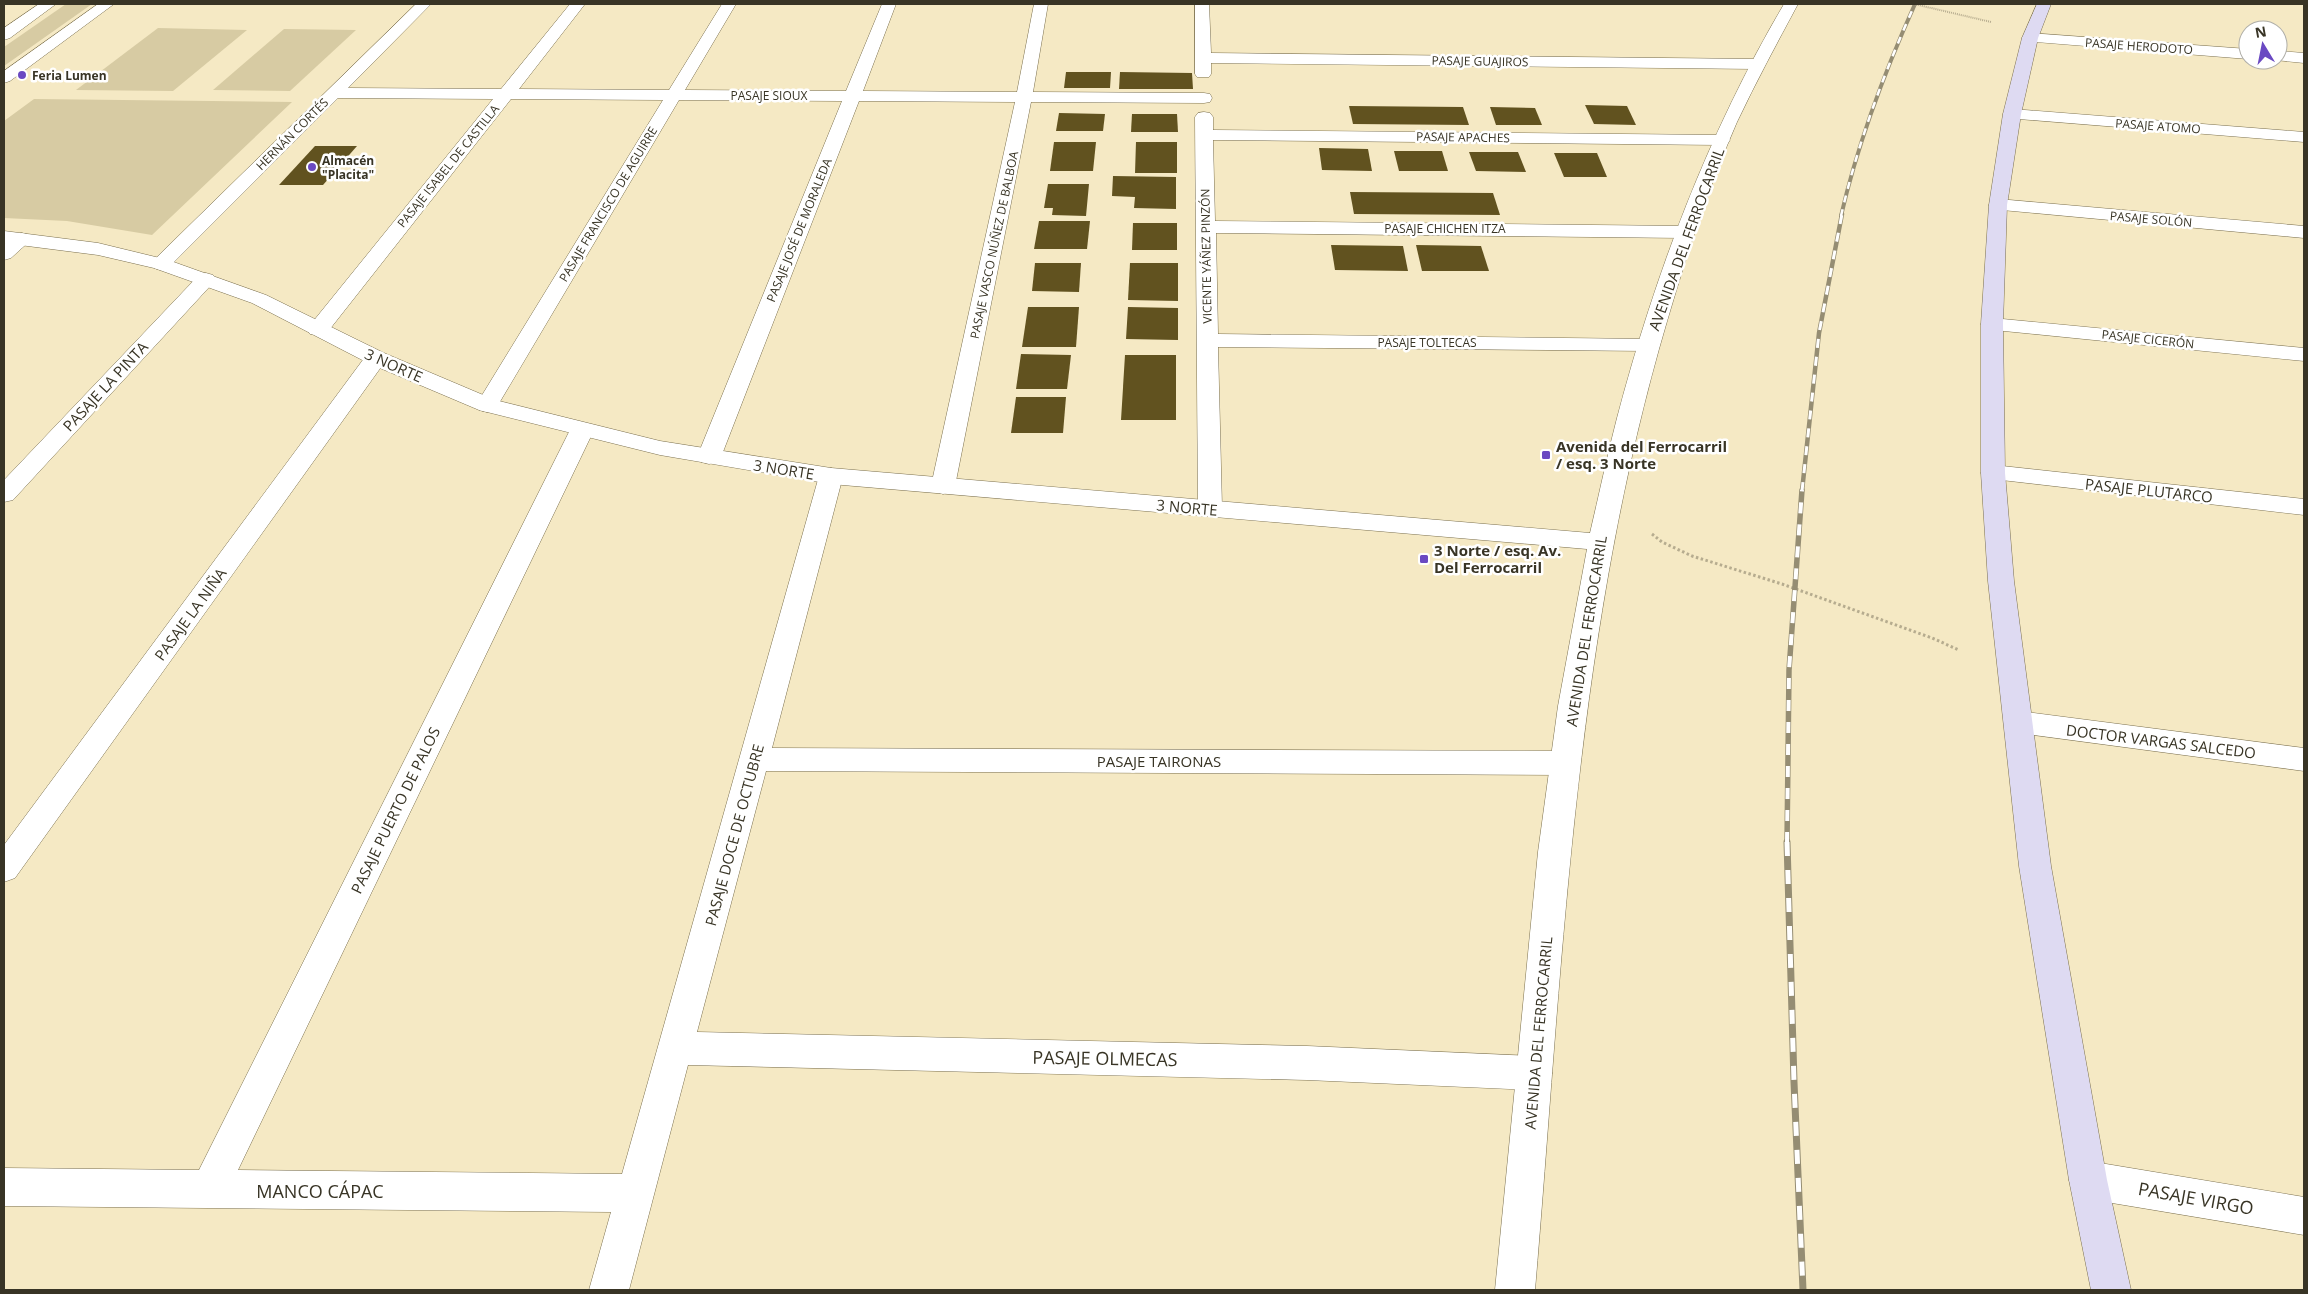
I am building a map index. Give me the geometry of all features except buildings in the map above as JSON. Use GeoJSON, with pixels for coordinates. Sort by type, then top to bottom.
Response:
{"type":"FeatureCollection","features":[{"type":"Feature","properties":{"kind":"main road"},"geometry":{"type":"LineString","coordinates":[[2044,4],[2032,35],[2012,114],[1998,205],[1992,324],[1993,473],[2000,581],[2035,866],[2088,1180],[2111,1290]]}},
{"type":"Feature","properties":{"kind":"street"},"geometry":{"type":"LineString","coordinates":[[4,35],[49,4]]}},
{"type":"Feature","properties":{"kind":"street"},"geometry":{"type":"LineString","coordinates":[[4,78],[107,4]]}},
{"type":"Feature","properties":{"kind":"street","name":"HERNÁN CORTÉS"},"geometry":{"type":"LineString","coordinates":[[161,264],[424,4]]}},
{"type":"Feature","properties":{"kind":"street","name":"PASAJE ISABEL DE CASTILLA"},"geometry":{"type":"LineString","coordinates":[[318,329],[578,4]]}},
{"type":"Feature","properties":{"kind":"street","name":"PASAJE FRANCISCO DE AGUIRRE"},"geometry":{"type":"LineString","coordinates":[[487,405],[729,4]]}},
{"type":"Feature","properties":{"kind":"street","name":"PASAJE JOSÉ DE MORALEDA"},"geometry":{"type":"LineString","coordinates":[[710,456],[889,4]]}},
{"type":"Feature","properties":{"kind":"street","name":"PASAJE VASCO NÚÑEZ DE BALBOA"},"geometry":{"type":"LineString","coordinates":[[943,486],[1024,97],[1041,4]]}},
{"type":"Feature","properties":{"kind":"street","name":"VICENTE YÁÑEZ PINZÓN"},"geometry":{"type":"LineString","coordinates":[[1202,4],[1210,508]]}},
{"type":"Feature","properties":{"kind":"street","name":"AVENIDA DEL FERROCARRIL"},"geometry":{"type":"LineString","coordinates":[[1515,1290],[1564,763],[1600,542],[1610,495],[1648,345],[1685,232],[1721,140],[1757,64],[1791,4]]}},
{"type":"Feature","properties":{"kind":"street","name":"PASAJE HERODOTO"},"geometry":{"type":"LineString","coordinates":[[2032,35],[2238,53]]}},
{"type":"Feature","properties":{"kind":"street"},"geometry":{"type":"LineString","coordinates":[[2288,57],[2304,58]]}},
{"type":"Feature","properties":{"kind":"street","name":"PASAJE GUAJIROS"},"geometry":{"type":"LineString","coordinates":[[1203,58],[1757,64]]}},
{"type":"Feature","properties":{"kind":"street","name":"PASAJE SIOUX"},"geometry":{"type":"LineString","coordinates":[[334,93],[1204,98]]}},
{"type":"Feature","properties":{"kind":"street","name":"PASAJE ATOMO"},"geometry":{"type":"LineString","coordinates":[[2012,114],[2304,137]]}},
{"type":"Feature","properties":{"kind":"street","name":"PASAJE APACHES"},"geometry":{"type":"LineString","coordinates":[[1205,135],[1721,140]]}},
{"type":"Feature","properties":{"kind":"street","name":"PASAJE SOLÓN"},"geometry":{"type":"LineString","coordinates":[[1998,205],[2304,232]]}},
{"type":"Feature","properties":{"kind":"street","name":"PASAJE CHICHEN ITZA"},"geometry":{"type":"LineString","coordinates":[[1205,227],[1585,229],[1685,232]]}},
{"type":"Feature","properties":{"kind":"street"},"geometry":{"type":"LineString","coordinates":[[4,254],[13,238]]}},
{"type":"Feature","properties":{"kind":"street","name":"3 NORTE"},"geometry":{"type":"LineString","coordinates":[[13,238],[98,249],[161,264],[259,299],[376,358],[487,405],[582,430],[710,456],[831,476],[1600,542]]}},
{"type":"Feature","properties":{"kind":"street","name":"PASAJE LA PINTA"},"geometry":{"type":"LineString","coordinates":[[4,494],[206,279]]}},
{"type":"Feature","properties":{"kind":"street","name":"PASAJE CICERÓN"},"geometry":{"type":"LineString","coordinates":[[1992,324],[2304,355]]}},
{"type":"Feature","properties":{"kind":"street","name":"PASAJE TOLTECAS"},"geometry":{"type":"LineString","coordinates":[[1207,340],[1648,345]]}},
{"type":"Feature","properties":{"kind":"street","name":"PASAJE LA NIÑA"},"geometry":{"type":"LineString","coordinates":[[4,870],[14,841],[376,358]]}},
{"type":"Feature","properties":{"kind":"street","name":"PASAJE PUERTO DE PALOS"},"geometry":{"type":"LineString","coordinates":[[209,1190],[582,430]]}},
{"type":"Feature","properties":{"kind":"street","name":"PASAJE PLUTARCO"},"geometry":{"type":"LineString","coordinates":[[1993,473],[2304,507]]}},
{"type":"Feature","properties":{"kind":"street","name":"PASAJE DOCE DE OCTUBRE"},"geometry":{"type":"LineString","coordinates":[[609,1290],[831,476]]}},
{"type":"Feature","properties":{"kind":"street","name":"DOCTOR VARGAS SALCEDO"},"geometry":{"type":"LineString","coordinates":[[2018,722],[2304,760]]}},
{"type":"Feature","properties":{"kind":"street","name":"PASAJE TAIRONAS"},"geometry":{"type":"LineString","coordinates":[[754,759],[1564,763]]}},
{"type":"Feature","properties":{"kind":"street","name":"PASAJE OLMECAS"},"geometry":{"type":"LineString","coordinates":[[676,1048],[1307,1063],[1534,1073]]}},
{"type":"Feature","properties":{"kind":"street","name":"PASAJE VIRGO"},"geometry":{"type":"LineString","coordinates":[[2088,1180],[2304,1216]]}},
{"type":"Feature","properties":{"kind":"street","name":"MANCO CÁPAC"},"geometry":{"type":"LineString","coordinates":[[4,1187],[636,1193]]}},
{"type":"Feature","properties":{"kind":"path"},"geometry":{"type":"LineString","coordinates":[[1914,4],[2032,35]]}},
{"type":"Feature","properties":{"kind":"path"},"geometry":{"type":"LineString","coordinates":[[1610,495],[1645,509],[1648,512],[1647,526],[1653,536],[1674,548],[1794,588],[1847,609],[1925,635],[1979,660],[2012,678]]}},
{"type":"Feature","properties":{"kind":"shaded area"},"geometry":{"type":"Polygon","coordinates":[[[66,4],[92,4],[4,66],[4,47],[66,4]]]}},
{"type":"Feature","properties":{"kind":"shaded area"},"geometry":{"type":"Polygon","coordinates":[[[158,28],[247,30],[173,91],[76,90],[158,28]]]}},
{"type":"Feature","properties":{"kind":"shaded area"},"geometry":{"type":"Polygon","coordinates":[[[284,29],[356,30],[290,91],[213,90],[284,29]]]}},
{"type":"Feature","properties":{"kind":"shaded area"},"geometry":{"type":"Polygon","coordinates":[[[34,99],[292,102],[152,235],[67,221],[4,218],[4,121],[34,99]]]}},
{"type":"Feature","properties":{"kind":"railway"},"geometry":{"type":"LineString","coordinates":[[1841,216],[1855,161],[1873,108],[1915,4]]}},
{"type":"Feature","properties":{"kind":"railway"},"geometry":{"type":"LineString","coordinates":[[1802,491],[1819,333],[1842,214]]}},
{"type":"Feature","properties":{"kind":"railway"},"geometry":{"type":"LineString","coordinates":[[1787,842],[1789,670],[1802,490]]}},
{"type":"Feature","properties":{"kind":"railway"},"geometry":{"type":"LineString","coordinates":[[1787,842],[1794,1082],[1803,1290]]}},
{"type":"Feature","properties":{"kind":"place","name":"Feria Lumen"},"geometry":{"type":"Point","coordinates":[22,75]}},
{"type":"Feature","properties":{"kind":"place","name":"Almacén \"Placita\""},"geometry":{"type":"Point","coordinates":[312,167]}},
{"type":"Feature","properties":{"kind":"place","name":"Avenida del Ferrocarril / esq. 3 Norte"},"geometry":{"type":"Point","coordinates":[1546,455]}},
{"type":"Feature","properties":{"kind":"place","name":"3 Norte / esq. Av. Del Ferrocarril"},"geometry":{"type":"Point","coordinates":[1424,559]}}]}
